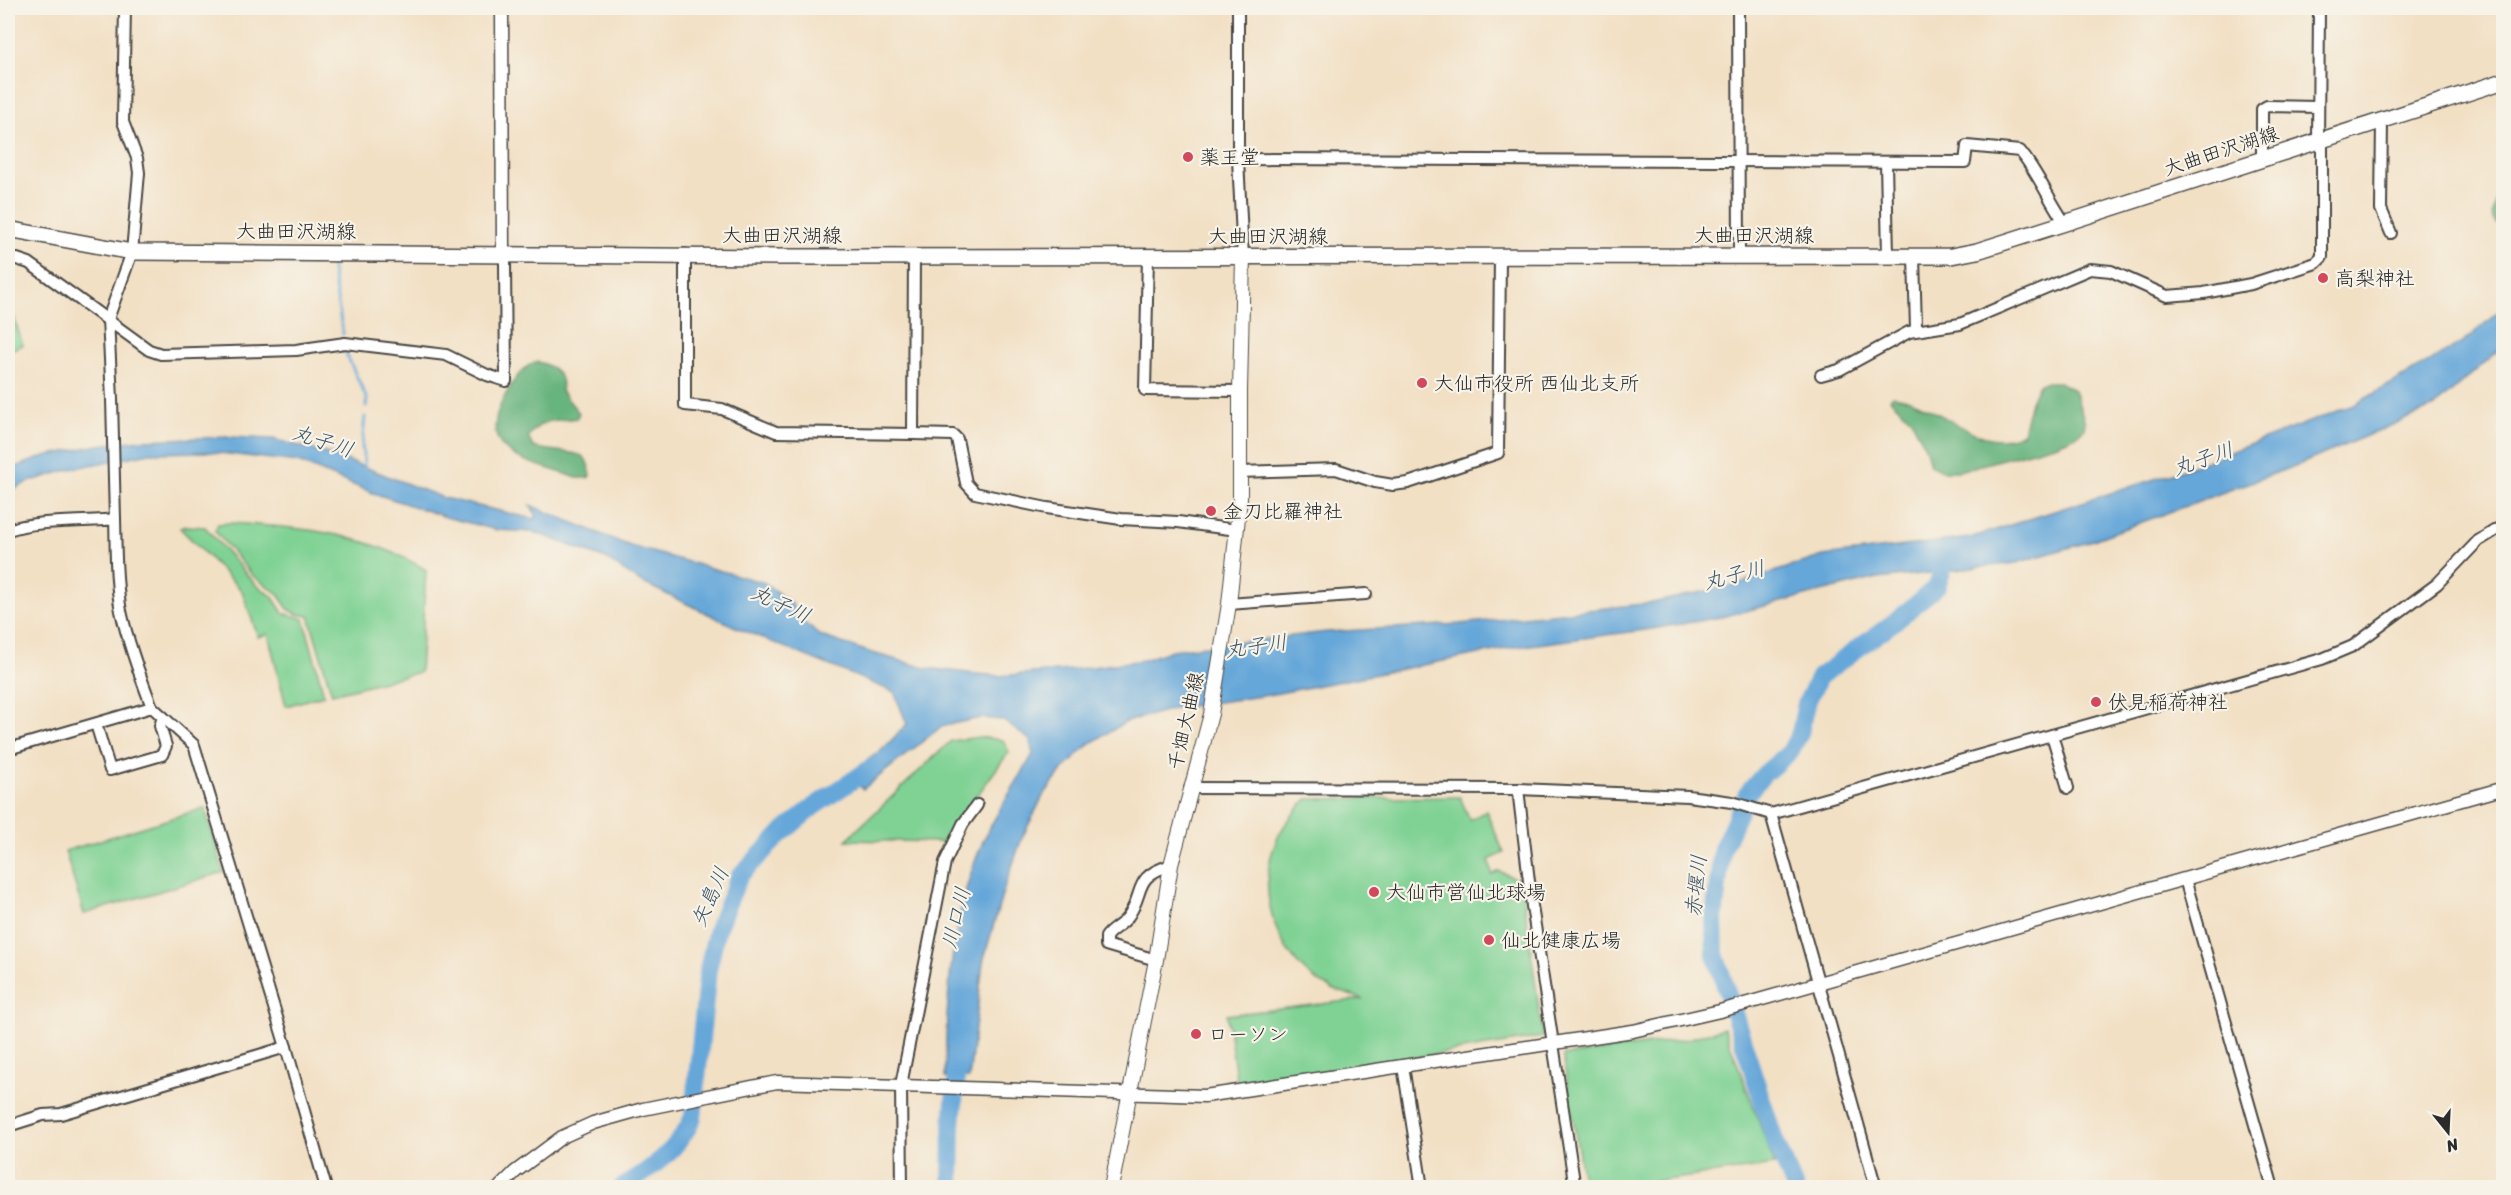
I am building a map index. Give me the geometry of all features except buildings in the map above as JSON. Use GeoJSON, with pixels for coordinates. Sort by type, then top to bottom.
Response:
{"type":"FeatureCollection","features":[{"type":"Feature","properties":{"kind":"main road","name":"大曲田沢湖線"},"geometry":{"type":"LineString","coordinates":[[8,229],[132,252],[503,253],[779,257],[914,255],[1951,256],[2065,223],[2504,81]]}},
{"type":"Feature","properties":{"kind":"main road","name":"千畑大曲線"},"geometry":{"type":"LineString","coordinates":[[1111,1188],[1156,960],[1171,865],[1211,714],[1229,604],[1240,498],[1244,257]]}},
{"type":"Feature","properties":{"kind":"street"},"geometry":{"type":"LineString","coordinates":[[125,8],[123,122],[137,158],[139,173],[132,252],[108,319],[117,582],[121,611],[138,672],[152,707],[194,745],[286,1047],[326,1188]]}},
{"type":"Feature","properties":{"kind":"street"},"geometry":{"type":"LineString","coordinates":[[8,260],[17,259],[29,263],[149,350],[161,354],[296,350],[345,343],[447,355],[487,375],[506,381],[502,8]]}},
{"type":"Feature","properties":{"kind":"street"},"geometry":{"type":"LineString","coordinates":[[1238,8],[1238,159],[1244,257]]}},
{"type":"Feature","properties":{"kind":"street"},"geometry":{"type":"LineString","coordinates":[[1738,8],[1739,256]]}},
{"type":"Feature","properties":{"kind":"street"},"geometry":{"type":"LineString","coordinates":[[1821,375],[1839,370],[1916,329],[1960,324],[2090,269],[2111,271],[2167,296],[2204,293],[2251,284],[2316,263],[2322,257],[2318,107],[2319,8]]}},
{"type":"Feature","properties":{"kind":"street"},"geometry":{"type":"LineString","coordinates":[[2262,160],[2262,109],[2267,106],[2318,107]]}},
{"type":"Feature","properties":{"kind":"street"},"geometry":{"type":"LineString","coordinates":[[2382,121],[2381,210],[2391,233]]}},
{"type":"Feature","properties":{"kind":"street"},"geometry":{"type":"LineString","coordinates":[[1238,159],[1965,162],[1967,146],[2020,151],[2065,223]]}},
{"type":"Feature","properties":{"kind":"street"},"geometry":{"type":"LineString","coordinates":[[1886,162],[1888,256]]}},
{"type":"Feature","properties":{"kind":"street"},"geometry":{"type":"LineString","coordinates":[[685,255],[685,405],[722,409],[776,432],[953,435],[957,440],[966,483],[975,493],[1047,508],[1121,519],[1178,522],[1237,530]]}},
{"type":"Feature","properties":{"kind":"street"},"geometry":{"type":"LineString","coordinates":[[913,434],[914,255]]}},
{"type":"Feature","properties":{"kind":"street"},"geometry":{"type":"LineString","coordinates":[[1148,256],[1145,390],[1240,391]]}},
{"type":"Feature","properties":{"kind":"street"},"geometry":{"type":"LineString","coordinates":[[1914,256],[1916,329]]}},
{"type":"Feature","properties":{"kind":"street"},"geometry":{"type":"LineString","coordinates":[[1239,471],[1336,469],[1393,485],[1408,483],[1498,453],[1500,257]]}},
{"type":"Feature","properties":{"kind":"street"},"geometry":{"type":"LineString","coordinates":[[8,530],[43,524],[85,523],[115,519]]}},
{"type":"Feature","properties":{"kind":"street"},"geometry":{"type":"LineString","coordinates":[[1190,788],[1518,789],[1688,796],[1732,802],[1771,814],[2322,659],[2353,646],[2437,584],[2478,541],[2504,525]]}},
{"type":"Feature","properties":{"kind":"street"},"geometry":{"type":"LineString","coordinates":[[1229,604],[1366,594]]}},
{"type":"Feature","properties":{"kind":"street"},"geometry":{"type":"LineString","coordinates":[[8,749],[152,707]]}},
{"type":"Feature","properties":{"kind":"street"},"geometry":{"type":"LineString","coordinates":[[96,723],[110,770],[162,755],[166,746],[160,726],[163,717]]}},
{"type":"Feature","properties":{"kind":"street"},"geometry":{"type":"LineString","coordinates":[[2052,735],[2068,788]]}},
{"type":"Feature","properties":{"kind":"street"},"geometry":{"type":"LineString","coordinates":[[499,1188],[515,1172],[562,1137],[593,1123],[665,1104],[777,1082],[1129,1093],[1177,1097],[1205,1096],[1633,1031],[1720,1011],[2504,788]]}},
{"type":"Feature","properties":{"kind":"street"},"geometry":{"type":"LineString","coordinates":[[1518,789],[1532,906],[1575,1188]]}},
{"type":"Feature","properties":{"kind":"street"},"geometry":{"type":"LineString","coordinates":[[902,1188],[907,1085],[945,862],[963,824],[977,805]]}},
{"type":"Feature","properties":{"kind":"street"},"geometry":{"type":"LineString","coordinates":[[1771,814],[1876,1188]]}},
{"type":"Feature","properties":{"kind":"street"},"geometry":{"type":"LineString","coordinates":[[1156,960],[1106,945],[1106,937],[1131,913],[1140,884],[1148,876],[1171,865]]}},
{"type":"Feature","properties":{"kind":"street"},"geometry":{"type":"LineString","coordinates":[[2185,879],[2273,1188]]}},
{"type":"Feature","properties":{"kind":"street"},"geometry":{"type":"LineString","coordinates":[[8,1126],[43,1115],[61,1114],[286,1047]]}},
{"type":"Feature","properties":{"kind":"street"},"geometry":{"type":"LineString","coordinates":[[1403,1066],[1422,1188]]}},
{"type":"Feature","properties":{"kind":"green space"},"geometry":{"type":"Polygon","coordinates":[[[2503,187],[2503,225],[2501,226],[2496,223],[2492,213],[2503,187]]]}},
{"type":"Feature","properties":{"kind":"green space"},"geometry":{"type":"Polygon","coordinates":[[[8,300],[23,345],[8,351],[8,300]]]}},
{"type":"Feature","properties":{"kind":"green space"},"geometry":{"type":"Polygon","coordinates":[[[537,362],[548,365],[556,371],[561,380],[561,391],[579,413],[577,418],[545,423],[528,437],[533,447],[575,453],[584,457],[591,475],[588,478],[577,478],[525,461],[501,444],[495,431],[497,415],[506,394],[522,371],[537,362]]]}},
{"type":"Feature","properties":{"kind":"green space"},"geometry":{"type":"Polygon","coordinates":[[[2059,382],[2074,390],[2085,422],[2084,429],[2076,436],[2058,444],[1959,471],[1942,471],[1930,465],[1926,449],[1911,419],[1890,399],[1892,396],[1908,399],[1974,433],[1990,438],[2007,439],[2023,433],[2031,401],[2039,384],[2059,382]]]}},
{"type":"Feature","properties":{"kind":"green space"},"geometry":{"type":"Polygon","coordinates":[[[230,523],[307,530],[355,539],[402,557],[426,570],[420,672],[332,694],[309,616],[297,614],[288,609],[277,593],[253,576],[215,531],[218,524],[230,523]]]}},
{"type":"Feature","properties":{"kind":"green space"},"geometry":{"type":"Polygon","coordinates":[[[205,527],[255,584],[272,596],[283,613],[304,619],[324,695],[286,706],[268,634],[258,637],[242,591],[180,528],[205,527]]]}},
{"type":"Feature","properties":{"kind":"green space"},"geometry":{"type":"Polygon","coordinates":[[[979,737],[1003,740],[1009,752],[943,842],[846,840],[951,741],[979,737]]]}},
{"type":"Feature","properties":{"kind":"green space"},"geometry":{"type":"Polygon","coordinates":[[[1460,797],[1470,820],[1486,811],[1504,853],[1489,860],[1492,875],[1499,871],[1521,881],[1543,1037],[1237,1084],[1227,1015],[1363,999],[1330,988],[1312,977],[1286,948],[1277,930],[1271,912],[1268,873],[1279,835],[1288,821],[1307,799],[1460,797]]]}},
{"type":"Feature","properties":{"kind":"green space"},"geometry":{"type":"Polygon","coordinates":[[[205,808],[224,872],[84,914],[65,851],[205,808]]]}},
{"type":"Feature","properties":{"kind":"green space"},"geometry":{"type":"Polygon","coordinates":[[[1724,1028],[1775,1165],[1615,1187],[1584,1187],[1563,1056],[1688,1039],[1724,1028]]]}},
{"type":"Feature","properties":{"kind":"water","name":"丸子川"},"geometry":{"type":"Polygon","coordinates":[[[2503,308],[2503,347],[2434,407],[2303,463],[2085,543],[2016,563],[1869,580],[1721,617],[1652,629],[1515,647],[1269,695],[1176,708],[1126,722],[1089,744],[1062,771],[1043,796],[1022,838],[1003,892],[983,962],[969,1078],[945,1078],[949,986],[958,925],[974,865],[985,837],[1033,754],[1030,740],[1002,720],[981,718],[942,726],[863,789],[847,775],[884,748],[907,724],[894,692],[740,629],[639,581],[606,559],[534,532],[497,530],[449,518],[373,493],[298,462],[211,452],[150,453],[71,469],[28,482],[8,492],[8,470],[45,456],[99,445],[141,440],[228,437],[273,439],[336,456],[444,498],[534,519],[537,516],[530,505],[630,546],[765,583],[792,604],[797,617],[821,636],[869,652],[926,668],[999,676],[1070,670],[1144,660],[1172,650],[1327,632],[1460,624],[1652,603],[1734,585],[1823,556],[1970,538],[2183,470],[2356,404],[2462,343],[2503,308]]]}},
{"type":"Feature","properties":{"kind":"waterway"},"geometry":{"type":"LineString","coordinates":[[331,264],[343,334]]}},
{"type":"Feature","properties":{"kind":"waterway"},"geometry":{"type":"LineString","coordinates":[[345,351],[367,399],[366,406]]}},
{"type":"Feature","properties":{"kind":"waterway","name":"丸子川"},"geometry":{"type":"LineString","coordinates":[[365,417],[362,446],[365,469]]}},
{"type":"Feature","properties":{"kind":"waterway","name":"赤堰川"},"geometry":{"type":"LineString","coordinates":[[1795,1188],[1774,1138],[1715,954],[1714,919],[1722,849],[1747,794],[1764,774],[1790,752],[1800,733],[1806,704],[1819,677],[1901,617],[1937,586],[1947,557]]}},
{"type":"Feature","properties":{"kind":"waterway","name":"矢島川"},"geometry":{"type":"LineString","coordinates":[[621,1188],[663,1158],[680,1139],[693,1117],[708,970],[717,929],[740,875],[782,833],[813,807],[874,766]]}},
{"type":"Feature","properties":{"kind":"waterway","name":"川口川"},"geometry":{"type":"LineString","coordinates":[[951,1188],[952,1125],[958,1055]]}},
{"type":"Feature","properties":{"kind":"place","name":"薬王堂"},"geometry":{"type":"Point","coordinates":[1188,157]}},
{"type":"Feature","properties":{"kind":"place","name":"高梨神社"},"geometry":{"type":"Point","coordinates":[2323,278]}},
{"type":"Feature","properties":{"kind":"place","name":"大仙市役所 西仙北支所"},"geometry":{"type":"Point","coordinates":[1422,383]}},
{"type":"Feature","properties":{"kind":"place","name":"金刀比羅神社"},"geometry":{"type":"Point","coordinates":[1211,511]}},
{"type":"Feature","properties":{"kind":"place","name":"伏見稲荷神社"},"geometry":{"type":"Point","coordinates":[2096,702]}},
{"type":"Feature","properties":{"kind":"place","name":"大仙市営仙北球場"},"geometry":{"type":"Point","coordinates":[1374,892]}},
{"type":"Feature","properties":{"kind":"place","name":"仙北健康広場"},"geometry":{"type":"Point","coordinates":[1489,940]}},
{"type":"Feature","properties":{"kind":"place","name":"ローソン"},"geometry":{"type":"Point","coordinates":[1196,1034]}}]}
